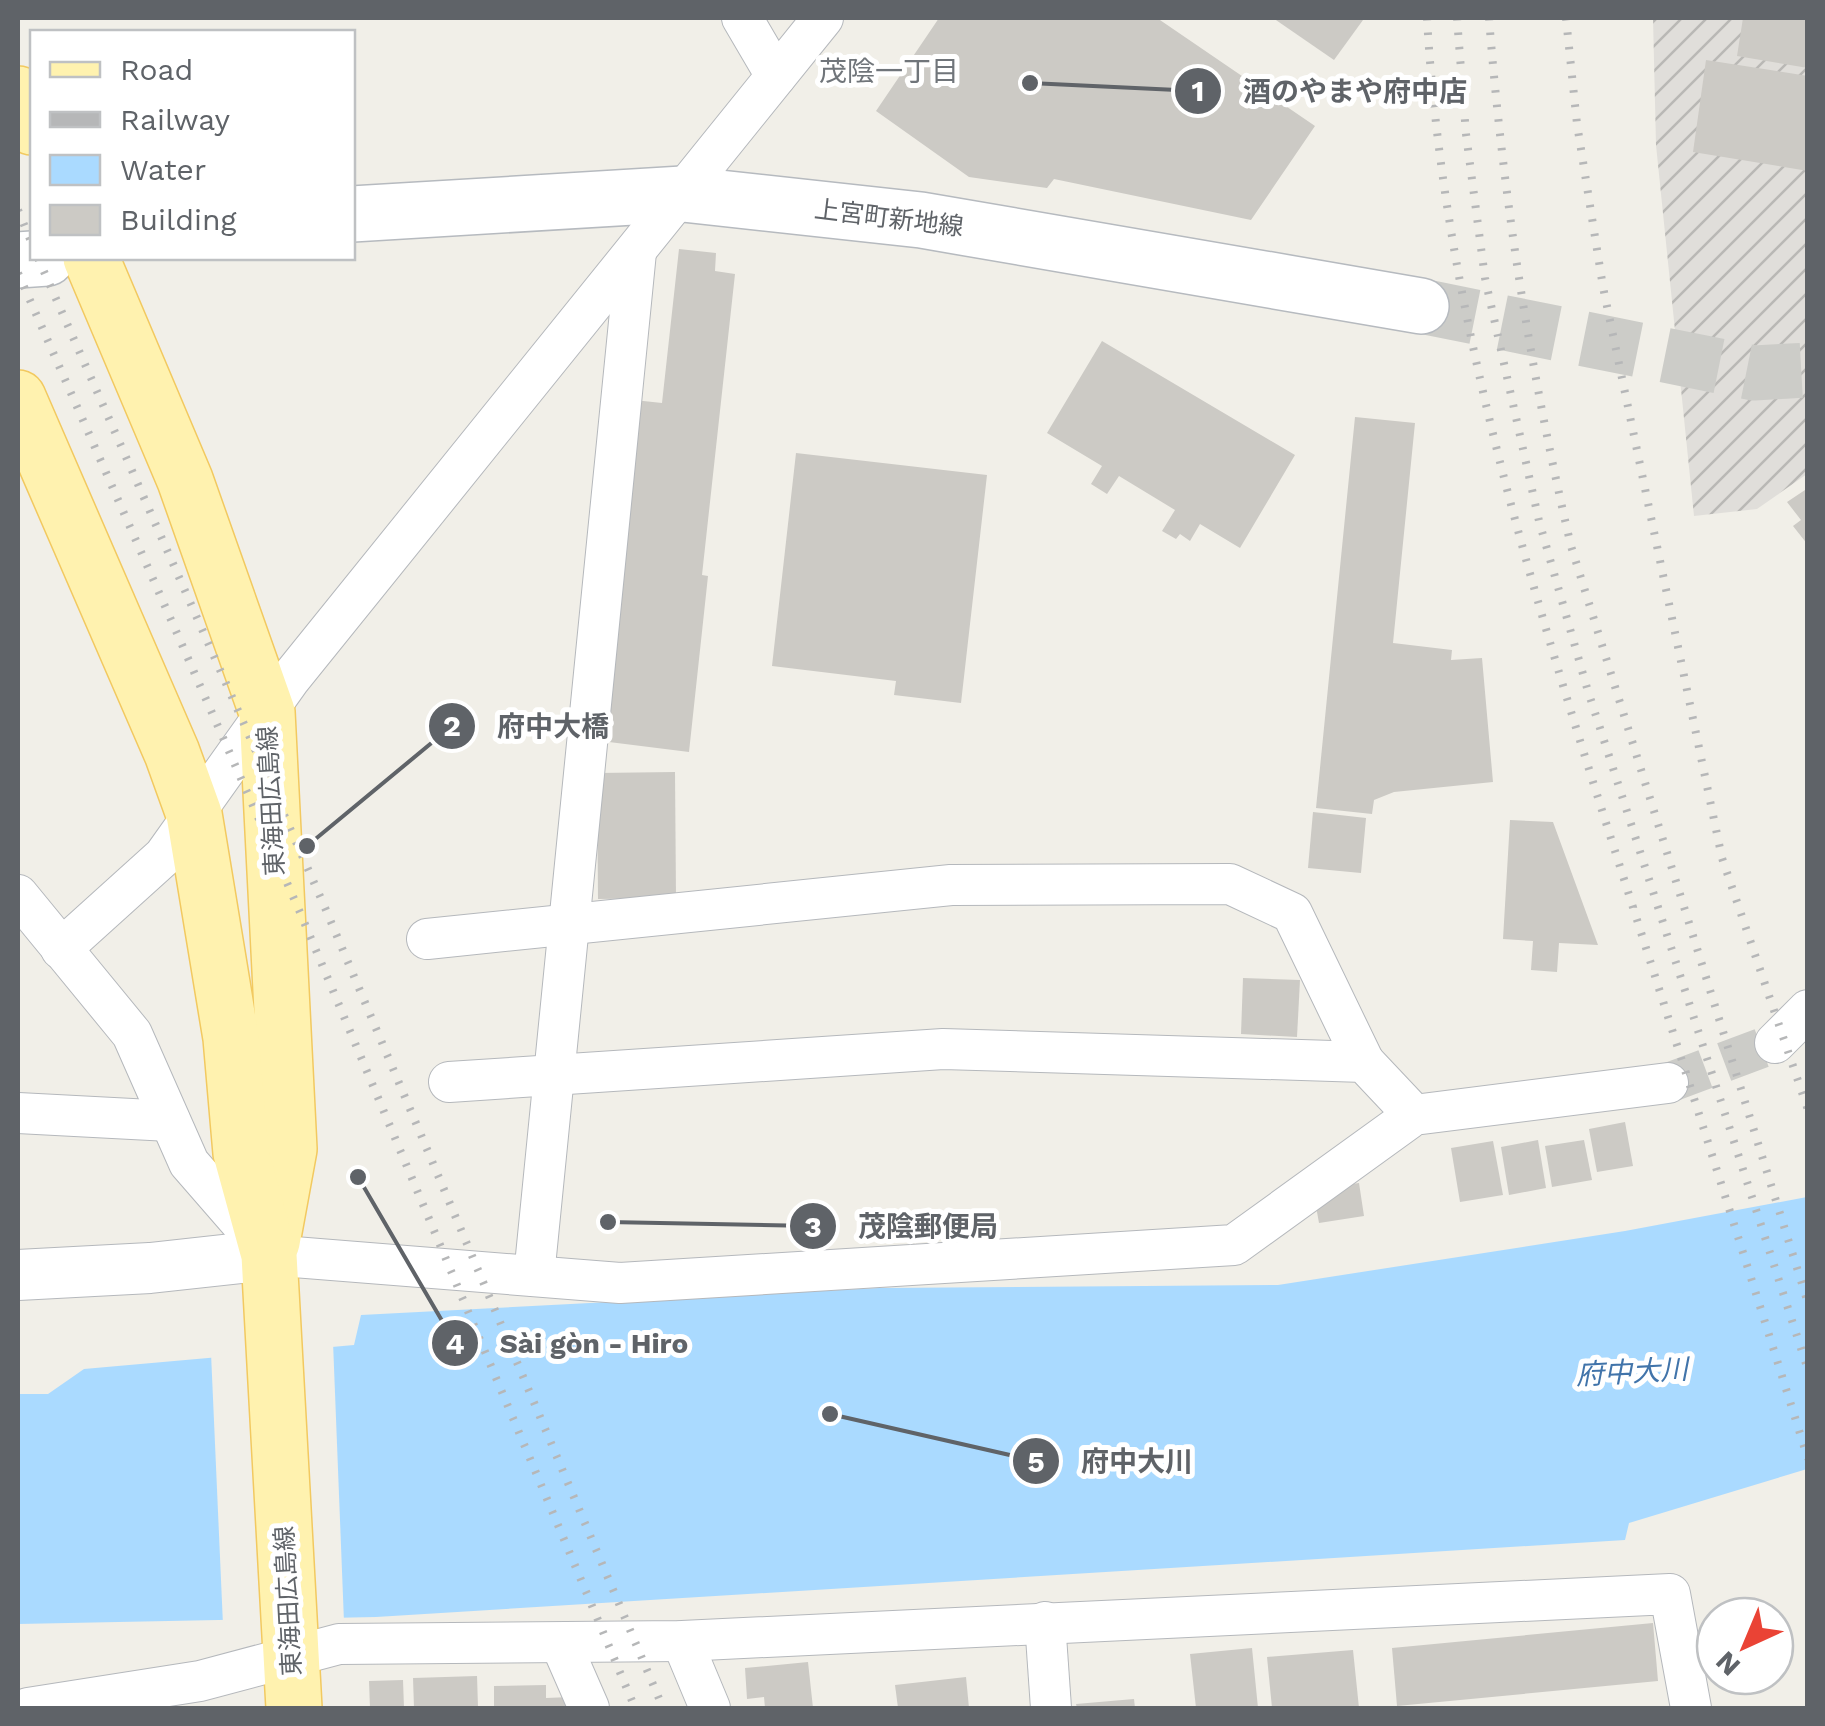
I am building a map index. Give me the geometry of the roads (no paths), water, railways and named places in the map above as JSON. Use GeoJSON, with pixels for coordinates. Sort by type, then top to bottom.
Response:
{"type":"FeatureCollection","features":[{"type":"Feature","properties":{"kind":"main road"},"geometry":{"type":"LineString","coordinates":[[18,94],[30,122]]}},
{"type":"Feature","properties":{"kind":"main road","name":"上宮町新地線"},"geometry":{"type":"LineString","coordinates":[[355,214],[683,194],[921,220],[1420,306]]}},
{"type":"Feature","properties":{"kind":"main road","name":"東海田広島線"},"geometry":{"type":"LineString","coordinates":[[92,260],[185,480],[267,712],[289,1149],[270,1255]]}},
{"type":"Feature","properties":{"kind":"main road","name":"東海田広島線"},"geometry":{"type":"LineString","coordinates":[[18,398],[194,814],[231,1038],[241,1153],[270,1255],[290,1665]]}},
{"type":"Feature","properties":{"kind":"street"},"geometry":{"type":"LineString","coordinates":[[742,18],[776,76]]}},
{"type":"Feature","properties":{"kind":"street"},"geometry":{"type":"LineString","coordinates":[[62,949],[164,856],[267,712],[823,18]]}},
{"type":"Feature","properties":{"kind":"street"},"geometry":{"type":"LineString","coordinates":[[534,1276],[636,252]]}},
{"type":"Feature","properties":{"kind":"street"},"geometry":{"type":"LineString","coordinates":[[427,939],[570,926],[636,914],[951,885],[1230,884],[1292,913],[1364,1062],[1414,1115]]}},
{"type":"Feature","properties":{"kind":"street"},"geometry":{"type":"LineString","coordinates":[[18,896],[132,1034],[188,1163],[270,1255]]}},
{"type":"Feature","properties":{"kind":"street"},"geometry":{"type":"LineString","coordinates":[[1774,1043],[1808,1010]]}},
{"type":"Feature","properties":{"kind":"street"},"geometry":{"type":"LineString","coordinates":[[449,1082],[943,1049],[1364,1062]]}},
{"type":"Feature","properties":{"kind":"street"},"geometry":{"type":"LineString","coordinates":[[18,1275],[150,1268],[270,1255],[620,1283],[1234,1245],[1414,1115],[1668,1083]]}},
{"type":"Feature","properties":{"kind":"street"},"geometry":{"type":"LineString","coordinates":[[18,1113],[170,1120]]}},
{"type":"Feature","properties":{"kind":"street"},"geometry":{"type":"LineString","coordinates":[[28,1708],[290,1665],[339,1644],[682,1641],[1670,1594],[1691,1708]]}},
{"type":"Feature","properties":{"kind":"street"},"geometry":{"type":"LineString","coordinates":[[1045,1622],[1051,1708]]}},
{"type":"Feature","properties":{"kind":"street"},"geometry":{"type":"LineString","coordinates":[[682,1641],[710,1708]]}},
{"type":"Feature","properties":{"kind":"street"},"geometry":{"type":"LineString","coordinates":[[561,1644],[589,1708]]}},
{"type":"Feature","properties":{"kind":"water"},"geometry":{"type":"Polygon","coordinates":[[[1807,1197],[1807,1469],[1629,1523],[1625,1540],[376,1617],[18,1624],[18,1394],[48,1394],[84,1369],[354,1345],[361,1315],[879,1288],[1278,1285],[1625,1231],[1807,1197]]]}},
{"type":"Feature","properties":{"kind":"tunnel"},"geometry":{"type":"LineString","coordinates":[[1421,306],[1754,373],[1808,370]]}},
{"type":"Feature","properties":{"kind":"tunnel"},"geometry":{"type":"LineString","coordinates":[[1668,1083],[1775,1043]]}},
{"type":"Feature","properties":{"kind":"railway"},"geometry":{"type":"LineString","coordinates":[[1427,18],[1452,237],[1473,345],[1526,559],[1808,1459]]}},
{"type":"Feature","properties":{"kind":"railway"},"geometry":{"type":"LineString","coordinates":[[1457,18],[1466,134],[1485,278],[1539,521],[1587,688],[1808,1370]]}},
{"type":"Feature","properties":{"kind":"railway"},"geometry":{"type":"LineString","coordinates":[[1489,18],[1520,284],[1571,546],[1808,1303]]}},
{"type":"Feature","properties":{"kind":"railway"},"geometry":{"type":"LineString","coordinates":[[1566,18],[1577,124],[1603,287],[1722,858],[1808,1110]]}},
{"type":"Feature","properties":{"kind":"railway"},"geometry":{"type":"LineString","coordinates":[[18,210],[30,239]]}},
{"type":"Feature","properties":{"kind":"railway"},"geometry":{"type":"LineString","coordinates":[[39,260],[323,903],[663,1708]]}},
{"type":"Feature","properties":{"kind":"railway"},"geometry":{"type":"LineString","coordinates":[[18,273],[299,910],[635,1708]]}},
{"type":"Feature","properties":{"kind":"place","name":"酒のやまや府中店"},"geometry":{"type":"Point","coordinates":[1030,83]}},
{"type":"Feature","properties":{"kind":"place","name":"府中大橋"},"geometry":{"type":"Point","coordinates":[307,846]}},
{"type":"Feature","properties":{"kind":"place","name":"Sài gòn - Hiro"},"geometry":{"type":"Point","coordinates":[358,1177]}},
{"type":"Feature","properties":{"kind":"place","name":"茂陰郵便局"},"geometry":{"type":"Point","coordinates":[608,1222]}},
{"type":"Feature","properties":{"kind":"place","name":"府中大川"},"geometry":{"type":"Point","coordinates":[830,1414]}},
{"type":"Feature","properties":{"kind":"district","name":"茂陰一丁目"},"geometry":{"type":"Point","coordinates":[889,71]}}]}
